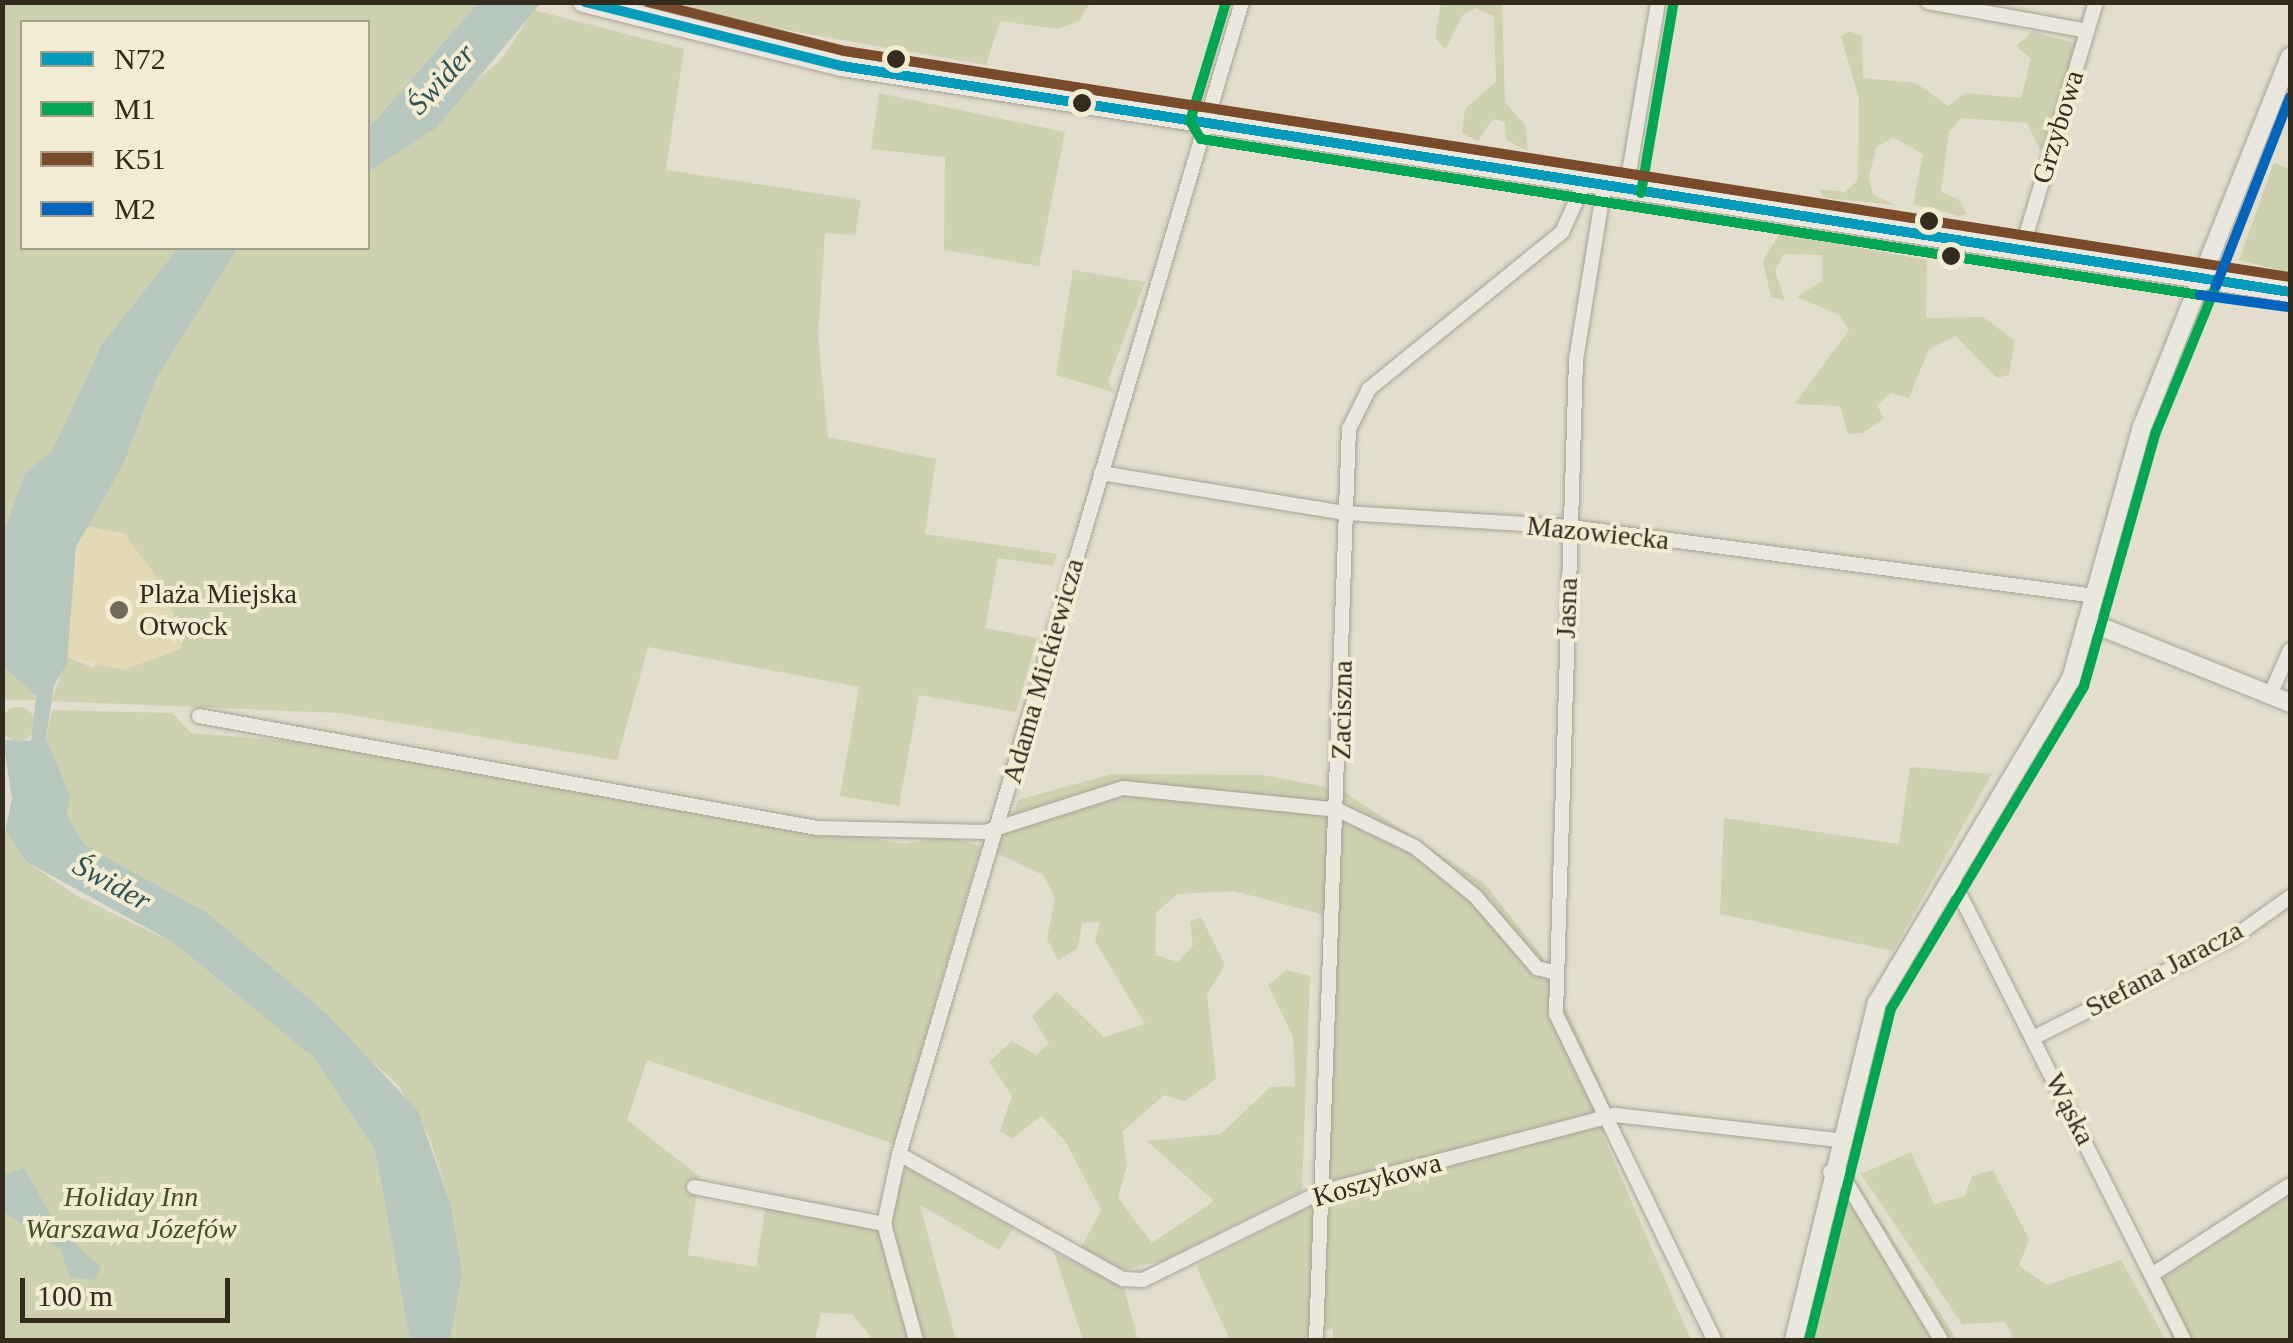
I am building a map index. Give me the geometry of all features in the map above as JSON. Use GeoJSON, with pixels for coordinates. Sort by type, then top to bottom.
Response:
{"type":"FeatureCollection","features":[{"type":"Feature","properties":{"kind":"main road"},"geometry":{"type":"LineString","coordinates":[[584,3],[842,66],[2290,292]]}},
{"type":"Feature","properties":{"kind":"street","name":"Adama Mickiewicza"},"geometry":{"type":"LineString","coordinates":[[916,1340],[884,1224],[899,1154],[1242,2]]}},
{"type":"Feature","properties":{"kind":"street"},"geometry":{"type":"LineString","coordinates":[[1626,190],[1658,2]]}},
{"type":"Feature","properties":{"kind":"street"},"geometry":{"type":"LineString","coordinates":[[1928,2],[2087,31]]}},
{"type":"Feature","properties":{"kind":"street","name":"Grzybowa"},"geometry":{"type":"LineString","coordinates":[[2022,252],[2096,2]]}},
{"type":"Feature","properties":{"kind":"street"},"geometry":{"type":"LineString","coordinates":[[1794,1340],[1837,1140],[1877,1003],[2062,695],[2096,596],[2142,427],[2290,61]]}},
{"type":"Feature","properties":{"kind":"street","name":"Zaciszna"},"geometry":{"type":"LineString","coordinates":[[1316,1340],[1338,810],[1344,513],[1355,407],[1562,232],[1594,185]]}},
{"type":"Feature","properties":{"kind":"street","name":"Jasna"},"geometry":{"type":"LineString","coordinates":[[1594,185],[1576,359],[1553,972],[1556,1014],[1714,1340]]}},
{"type":"Feature","properties":{"kind":"street","name":"Mazowiecka"},"geometry":{"type":"LineString","coordinates":[[1101,473],[1344,513],[1571,527],[2096,596]]}},
{"type":"Feature","properties":{"kind":"street"},"geometry":{"type":"LineString","coordinates":[[2088,622],[2290,702]]}},
{"type":"Feature","properties":{"kind":"street"},"geometry":{"type":"LineString","coordinates":[[2270,695],[2290,650]]}},
{"type":"Feature","properties":{"kind":"street"},"geometry":{"type":"LineString","coordinates":[[199,716],[817,828],[979,832],[1123,788],[1338,810],[1415,847],[1476,898],[1536,968],[1553,972]]}},
{"type":"Feature","properties":{"kind":"street","name":"Wąska"},"geometry":{"type":"LineString","coordinates":[[1953,881],[2184,1340]]}},
{"type":"Feature","properties":{"kind":"street","name":"Stefana Jaracza"},"geometry":{"type":"LineString","coordinates":[[2034,1037],[2234,938],[2290,897]]}},
{"type":"Feature","properties":{"kind":"street","name":"Koszykowa"},"geometry":{"type":"LineString","coordinates":[[899,1154],[1123,1279],[1143,1280],[1321,1192],[1608,1118],[1704,1118],[1837,1140]]}},
{"type":"Feature","properties":{"kind":"street"},"geometry":{"type":"LineString","coordinates":[[1830,1172],[1842,1175],[1942,1340]]}},
{"type":"Feature","properties":{"kind":"street"},"geometry":{"type":"LineString","coordinates":[[2153,1274],[2290,1185]]}},
{"type":"Feature","properties":{"kind":"street"},"geometry":{"type":"LineString","coordinates":[[694,1187],[884,1224]]}},
{"type":"Feature","properties":{"kind":"green space"},"geometry":{"type":"Polygon","coordinates":[[[3,3],[478,3],[370,127],[370,20],[20,20],[20,250],[176,250],[102,344],[52,451],[25,473],[3,535],[3,3]]]}},
{"type":"Feature","properties":{"kind":"green space"},"geometry":{"type":"Polygon","coordinates":[[[629,3],[1090,3],[1079,21],[1057,29],[1000,21],[986,65],[629,3]]]}},
{"type":"Feature","properties":{"kind":"green space"},"geometry":{"type":"Polygon","coordinates":[[[1441,3],[1502,3],[1505,102],[1525,125],[1528,151],[1506,140],[1505,122],[1493,119],[1478,141],[1462,133],[1465,109],[1496,82],[1494,16],[1475,8],[1463,15],[1445,50],[1435,37],[1441,3]]]}},
{"type":"Feature","properties":{"kind":"green space"},"geometry":{"type":"Polygon","coordinates":[[[534,10],[684,49],[666,170],[861,200],[855,235],[825,233],[818,336],[828,437],[936,459],[925,534],[1057,554],[1053,566],[998,558],[985,628],[1037,638],[1016,712],[919,695],[899,806],[840,796],[859,687],[648,647],[617,760],[340,713],[51,701],[68,657],[93,668],[162,591],[125,534],[85,526],[124,463],[156,379],[237,250],[370,250],[370,170],[501,60],[534,10]]]}},
{"type":"Feature","properties":{"kind":"green space"},"geometry":{"type":"Polygon","coordinates":[[[1849,31],[1862,36],[1863,78],[1916,83],[1948,106],[1965,93],[2021,98],[2031,59],[2016,46],[2032,32],[2080,44],[2055,143],[2042,154],[2027,123],[1961,118],[1949,132],[1941,192],[1959,200],[1967,214],[1959,216],[1913,204],[1923,154],[1893,137],[1876,148],[1869,177],[1873,195],[1896,205],[1824,198],[1819,189],[1845,192],[1858,180],[1859,98],[1841,37],[1849,31]]]}},
{"type":"Feature","properties":{"kind":"green space"},"geometry":{"type":"Polygon","coordinates":[[[879,93],[1065,132],[1039,266],[944,250],[945,157],[871,149],[879,93]]]}},
{"type":"Feature","properties":{"kind":"green space"},"geometry":{"type":"Polygon","coordinates":[[[2274,163],[2290,169],[2290,273],[2239,260],[2274,163]]]}},
{"type":"Feature","properties":{"kind":"green space"},"geometry":{"type":"Polygon","coordinates":[[[1780,233],[1927,260],[1926,318],[1983,317],[2015,341],[2009,375],[1997,378],[1956,336],[1929,349],[1909,398],[1891,393],[1877,405],[1884,419],[1862,433],[1848,434],[1840,406],[1795,404],[1849,330],[1839,315],[1797,297],[1822,281],[1822,255],[1784,254],[1775,271],[1785,300],[1771,297],[1763,261],[1780,233]]]}},
{"type":"Feature","properties":{"kind":"green space"},"geometry":{"type":"Polygon","coordinates":[[[1073,270],[1145,282],[1108,381],[1115,393],[1056,375],[1073,270]]]}},
{"type":"Feature","properties":{"kind":"green space"},"geometry":{"type":"Polygon","coordinates":[[[2,666],[29,684],[36,700],[3,700],[2,666]]]}},
{"type":"Feature","properties":{"kind":"green space"},"geometry":{"type":"Polygon","coordinates":[[[18,707],[30,712],[35,724],[30,736],[18,741],[6,736],[1,724],[6,712],[18,707]]]}},
{"type":"Feature","properties":{"kind":"green space"},"geometry":{"type":"Polygon","coordinates":[[[52,710],[172,713],[191,733],[337,745],[905,844],[946,837],[981,846],[894,1144],[647,1060],[627,1120],[699,1176],[688,1255],[756,1267],[766,1205],[880,1227],[908,1340],[873,1340],[852,1314],[821,1313],[815,1340],[450,1340],[450,1202],[429,1136],[399,1086],[206,912],[86,846],[67,816],[69,795],[46,739],[52,710]]]}},
{"type":"Feature","properties":{"kind":"green space"},"geometry":{"type":"Polygon","coordinates":[[[1910,767],[1992,774],[1893,951],[1720,914],[1724,818],[1899,844],[1910,767]]]}},
{"type":"Feature","properties":{"kind":"green space"},"geometry":{"type":"Polygon","coordinates":[[[1112,774],[1263,775],[1341,790],[1484,883],[1542,956],[1619,1124],[1602,1133],[1691,1340],[1333,1340],[1333,1328],[1299,1340],[1230,1340],[1196,1266],[1313,1205],[1324,915],[1234,891],[1177,894],[1156,913],[1155,955],[1178,962],[1193,946],[1190,922],[1201,917],[1225,965],[1207,994],[1216,1079],[1185,1101],[1164,1095],[1122,1132],[1127,1165],[1118,1198],[1152,1243],[1214,1201],[1147,1141],[1221,1134],[1270,1087],[1295,1086],[1293,1036],[1268,985],[1287,970],[1310,976],[1302,1191],[1162,1261],[1123,1270],[1080,1250],[1101,1210],[1066,1142],[1041,1116],[1012,1139],[1000,1131],[1012,1096],[989,1062],[1012,1041],[1036,1055],[1049,1044],[1032,1016],[1057,992],[1104,1037],[1145,1024],[1095,941],[1100,922],[1082,923],[1078,948],[1058,960],[1047,939],[1055,897],[1043,875],[981,846],[1010,823],[1018,800],[1112,774]]]}},
{"type":"Feature","properties":{"kind":"green space","name":"Holiday Inn Warszawa Józefów"},"geometry":{"type":"Polygon","coordinates":[[[5,830],[27,862],[77,896],[174,943],[314,1058],[346,1096],[375,1150],[410,1340],[3,1340],[5,830]]]}},
{"type":"Feature","properties":{"kind":"green space"},"geometry":{"type":"Polygon","coordinates":[[[1911,1152],[1934,1204],[1965,1196],[1972,1176],[1993,1170],[2029,1239],[2019,1266],[2047,1285],[2121,1260],[2166,1340],[2014,1340],[2005,1322],[1962,1324],[1861,1174],[1911,1152]]]}},
{"type":"Feature","properties":{"kind":"green space"},"geometry":{"type":"Polygon","coordinates":[[[905,1166],[1014,1228],[999,1250],[920,1205],[956,1340],[921,1340],[890,1220],[905,1166]]]}},
{"type":"Feature","properties":{"kind":"green space"},"geometry":{"type":"Polygon","coordinates":[[[1847,1167],[1954,1335],[1956,1340],[1810,1340],[1847,1167]]]}},
{"type":"Feature","properties":{"kind":"green space"},"geometry":{"type":"Polygon","coordinates":[[[2290,1180],[2290,1340],[2173,1340],[2140,1272],[2290,1180]]]}},
{"type":"Feature","properties":{"kind":"green space"},"geometry":{"type":"Polygon","coordinates":[[[1054,1252],[1124,1288],[1138,1340],[1083,1340],[1054,1252]]]}},
{"type":"Feature","properties":{"kind":"sand","name":"Plaża Miejska Otwock"},"geometry":{"type":"Polygon","coordinates":[[[85,526],[124,534],[154,573],[181,629],[181,649],[123,670],[68,657],[72,568],[85,526]]]}},
{"type":"Feature","properties":{"kind":"water","name":"Świder"},"geometry":{"type":"Polygon","coordinates":[[[478,3],[541,3],[436,128],[370,171],[370,127],[478,3]]]}},
{"type":"Feature","properties":{"kind":"water","name":"Świder"},"geometry":{"type":"Polygon","coordinates":[[[176,250],[237,250],[156,379],[124,463],[76,547],[67,664],[54,685],[46,739],[70,795],[67,816],[86,846],[206,912],[326,1013],[418,1111],[450,1202],[462,1274],[450,1340],[410,1340],[375,1150],[314,1058],[174,943],[27,862],[5,830],[12,799],[3,740],[31,741],[36,696],[3,666],[3,534],[25,473],[52,451],[102,344],[176,250]]]}},
{"type":"Feature","properties":{"kind":"water"},"geometry":{"type":"Polygon","coordinates":[[[24,1167],[57,1227],[101,1267],[94,1280],[70,1277],[60,1249],[3,1212],[3,1176],[24,1167]]]}},
{"type":"Feature","properties":{"kind":"transit line","name":"N72"},"geometry":{"type":"LineString","coordinates":[[585,2],[842,66],[2290,292]]}},
{"type":"Feature","properties":{"kind":"transit line","name":"K51"},"geometry":{"type":"LineString","coordinates":[[648,2],[845,51],[2290,277]]}},
{"type":"Feature","properties":{"kind":"transit line","name":"M1"},"geometry":{"type":"LineString","coordinates":[[1226,2],[1190,121],[1201,139],[2200,295]]}},
{"type":"Feature","properties":{"kind":"transit line","name":"M1"},"geometry":{"type":"LineString","coordinates":[[1641,193],[1673,5]]}},
{"type":"Feature","properties":{"kind":"transit line","name":"M2"},"geometry":{"type":"LineString","coordinates":[[2216,286],[2290,97]]}},
{"type":"Feature","properties":{"kind":"transit line","name":"M1"},"geometry":{"type":"LineString","coordinates":[[1809,1340],[1891,1009],[2084,686],[2156,432],[2216,286]]}},
{"type":"Feature","properties":{"kind":"transit line","name":"M2"},"geometry":{"type":"LineString","coordinates":[[2200,295],[2288,307]]}},
{"type":"Feature","properties":{"kind":"place","name":"Plaża Miejska Otwock"},"geometry":{"type":"Point","coordinates":[119,610]}}]}
